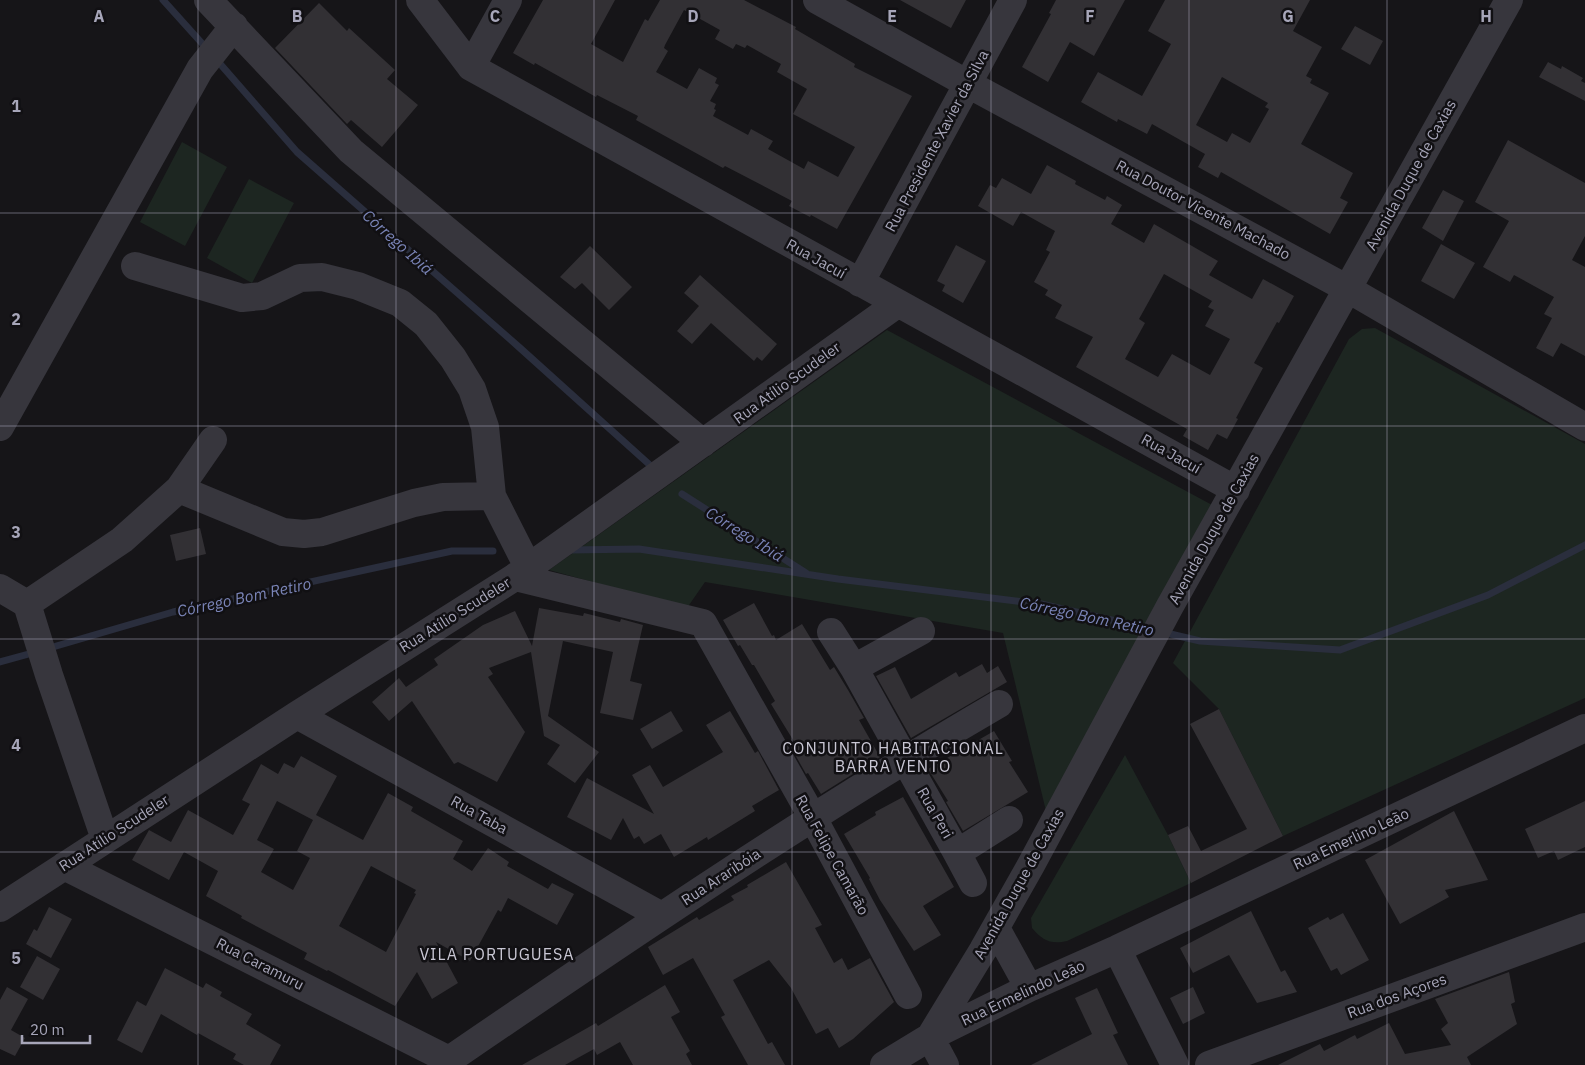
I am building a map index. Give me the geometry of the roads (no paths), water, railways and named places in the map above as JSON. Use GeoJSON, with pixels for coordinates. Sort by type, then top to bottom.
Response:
{"type":"FeatureCollection","features":[{"type":"Feature","properties":{"kind":"street"},"geometry":{"type":"LineString","coordinates":[[208,0],[227,36],[352,151],[703,443]]}},
{"type":"Feature","properties":{"kind":"street","name":"Rua Jacuí"},"geometry":{"type":"LineString","coordinates":[[420,0],[471,68],[1236,490]]}},
{"type":"Feature","properties":{"kind":"street"},"geometry":{"type":"LineString","coordinates":[[471,68],[508,0]]}},
{"type":"Feature","properties":{"kind":"street","name":"Rua Doutor Vicente Machado"},"geometry":{"type":"LineString","coordinates":[[817,0],[968,84],[1348,289],[1585,427]]}},
{"type":"Feature","properties":{"kind":"street","name":"Rua Presidente Xavier da Silva"},"geometry":{"type":"LineString","coordinates":[[860,283],[1013,0]]}},
{"type":"Feature","properties":{"kind":"street","name":"Avenida Duque de Caxias"},"geometry":{"type":"LineString","coordinates":[[884,1065],[930,1037],[996,928],[1170,606],[1509,0]]}},
{"type":"Feature","properties":{"kind":"street"},"geometry":{"type":"LineString","coordinates":[[0,427],[200,69],[227,36]]}},
{"type":"Feature","properties":{"kind":"street"},"geometry":{"type":"LineString","coordinates":[[135,266],[242,298],[262,296],[300,278],[322,277],[358,286],[400,302],[426,324],[454,358],[472,389],[485,428],[492,496],[521,572]]}},
{"type":"Feature","properties":{"kind":"street","name":"Rua Atílio Scudeler"},"geometry":{"type":"LineString","coordinates":[[1,908],[105,839],[521,572],[897,304]]}},
{"type":"Feature","properties":{"kind":"street"},"geometry":{"type":"LineString","coordinates":[[30,614],[122,540],[179,488],[213,440]]}},
{"type":"Feature","properties":{"kind":"street"},"geometry":{"type":"LineString","coordinates":[[179,488],[283,532],[304,534],[322,532],[414,502],[443,497],[492,496]]}},
{"type":"Feature","properties":{"kind":"street","name":"Rua Felipe Camarão"},"geometry":{"type":"LineString","coordinates":[[521,572],[703,623],[813,818],[908,995]]}},
{"type":"Feature","properties":{"kind":"street"},"geometry":{"type":"LineString","coordinates":[[0,588],[30,614],[49,676],[105,839]]}},
{"type":"Feature","properties":{"kind":"street"},"geometry":{"type":"LineString","coordinates":[[854,668],[921,630]]}},
{"type":"Feature","properties":{"kind":"street","name":"Rua Peri"},"geometry":{"type":"LineString","coordinates":[[832,632],[854,668],[973,883]]}},
{"type":"Feature","properties":{"kind":"street","name":"Rua Araribóia"},"geometry":{"type":"LineString","coordinates":[[451,1062],[660,915],[904,759],[999,704]]}},
{"type":"Feature","properties":{"kind":"street","name":"Rua Taba"},"geometry":{"type":"LineString","coordinates":[[297,715],[660,915]]}},
{"type":"Feature","properties":{"kind":"street","name":"Rua Emerlino Leão"},"geometry":{"type":"LineString","coordinates":[[1117,949],[1585,728]]}},
{"type":"Feature","properties":{"kind":"street","name":"Rua Peri"},"geometry":{"type":"LineString","coordinates":[[957,852],[1009,820]]}},
{"type":"Feature","properties":{"kind":"street","name":"Rua Caramuru"},"geometry":{"type":"LineString","coordinates":[[64,866],[451,1062]]}},
{"type":"Feature","properties":{"kind":"street","name":"Rua dos Açores"},"geometry":{"type":"LineString","coordinates":[[1209,1065],[1585,926]]}},
{"type":"Feature","properties":{"kind":"street"},"geometry":{"type":"LineString","coordinates":[[996,928],[1029,988]]}},
{"type":"Feature","properties":{"kind":"street"},"geometry":{"type":"LineString","coordinates":[[1117,949],[1175,1065]]}},
{"type":"Feature","properties":{"kind":"street","name":"Rua Ermelindo Leão"},"geometry":{"type":"LineString","coordinates":[[930,1037],[1029,988],[1117,949]]}},
{"type":"Feature","properties":{"kind":"street"},"geometry":{"type":"LineString","coordinates":[[930,1037],[945,1065]]}},
{"type":"Feature","properties":{"kind":"waterway","name":"Córrego Ibiá"},"geometry":{"type":"LineString","coordinates":[[163,0],[208,50]]}},
{"type":"Feature","properties":{"kind":"waterway","name":"Córrego Ibiá"},"geometry":{"type":"LineString","coordinates":[[215,58],[297,152],[651,466]]}},
{"type":"Feature","properties":{"kind":"waterway","name":"Córrego Ibiá"},"geometry":{"type":"LineString","coordinates":[[682,494],[806,573]]}},
{"type":"Feature","properties":{"kind":"waterway","name":"Córrego Bom Retiro"},"geometry":{"type":"LineString","coordinates":[[1162,632],[1200,641],[1340,650],[1488,595],[1585,545]]}},
{"type":"Feature","properties":{"kind":"waterway","name":"Córrego Bom Retiro"},"geometry":{"type":"LineString","coordinates":[[570,550],[639,549],[838,579],[1041,604],[1151,629]]}},
{"type":"Feature","properties":{"kind":"waterway","name":"Córrego Bom Retiro"},"geometry":{"type":"LineString","coordinates":[[46,649],[173,612],[452,551],[493,551]]}},
{"type":"Feature","properties":{"kind":"waterway","name":"Córrego Bom Retiro"},"geometry":{"type":"LineString","coordinates":[[0,662],[36,652]]}},
{"type":"Feature","properties":{"kind":"district","name":"CONJUNTO HABITACIONAL BARRA VENTO"},"geometry":{"type":"Point","coordinates":[893,757]}},
{"type":"Feature","properties":{"kind":"district","name":"VILA PORTUGUESA"},"geometry":{"type":"Point","coordinates":[497,954]}}]}
